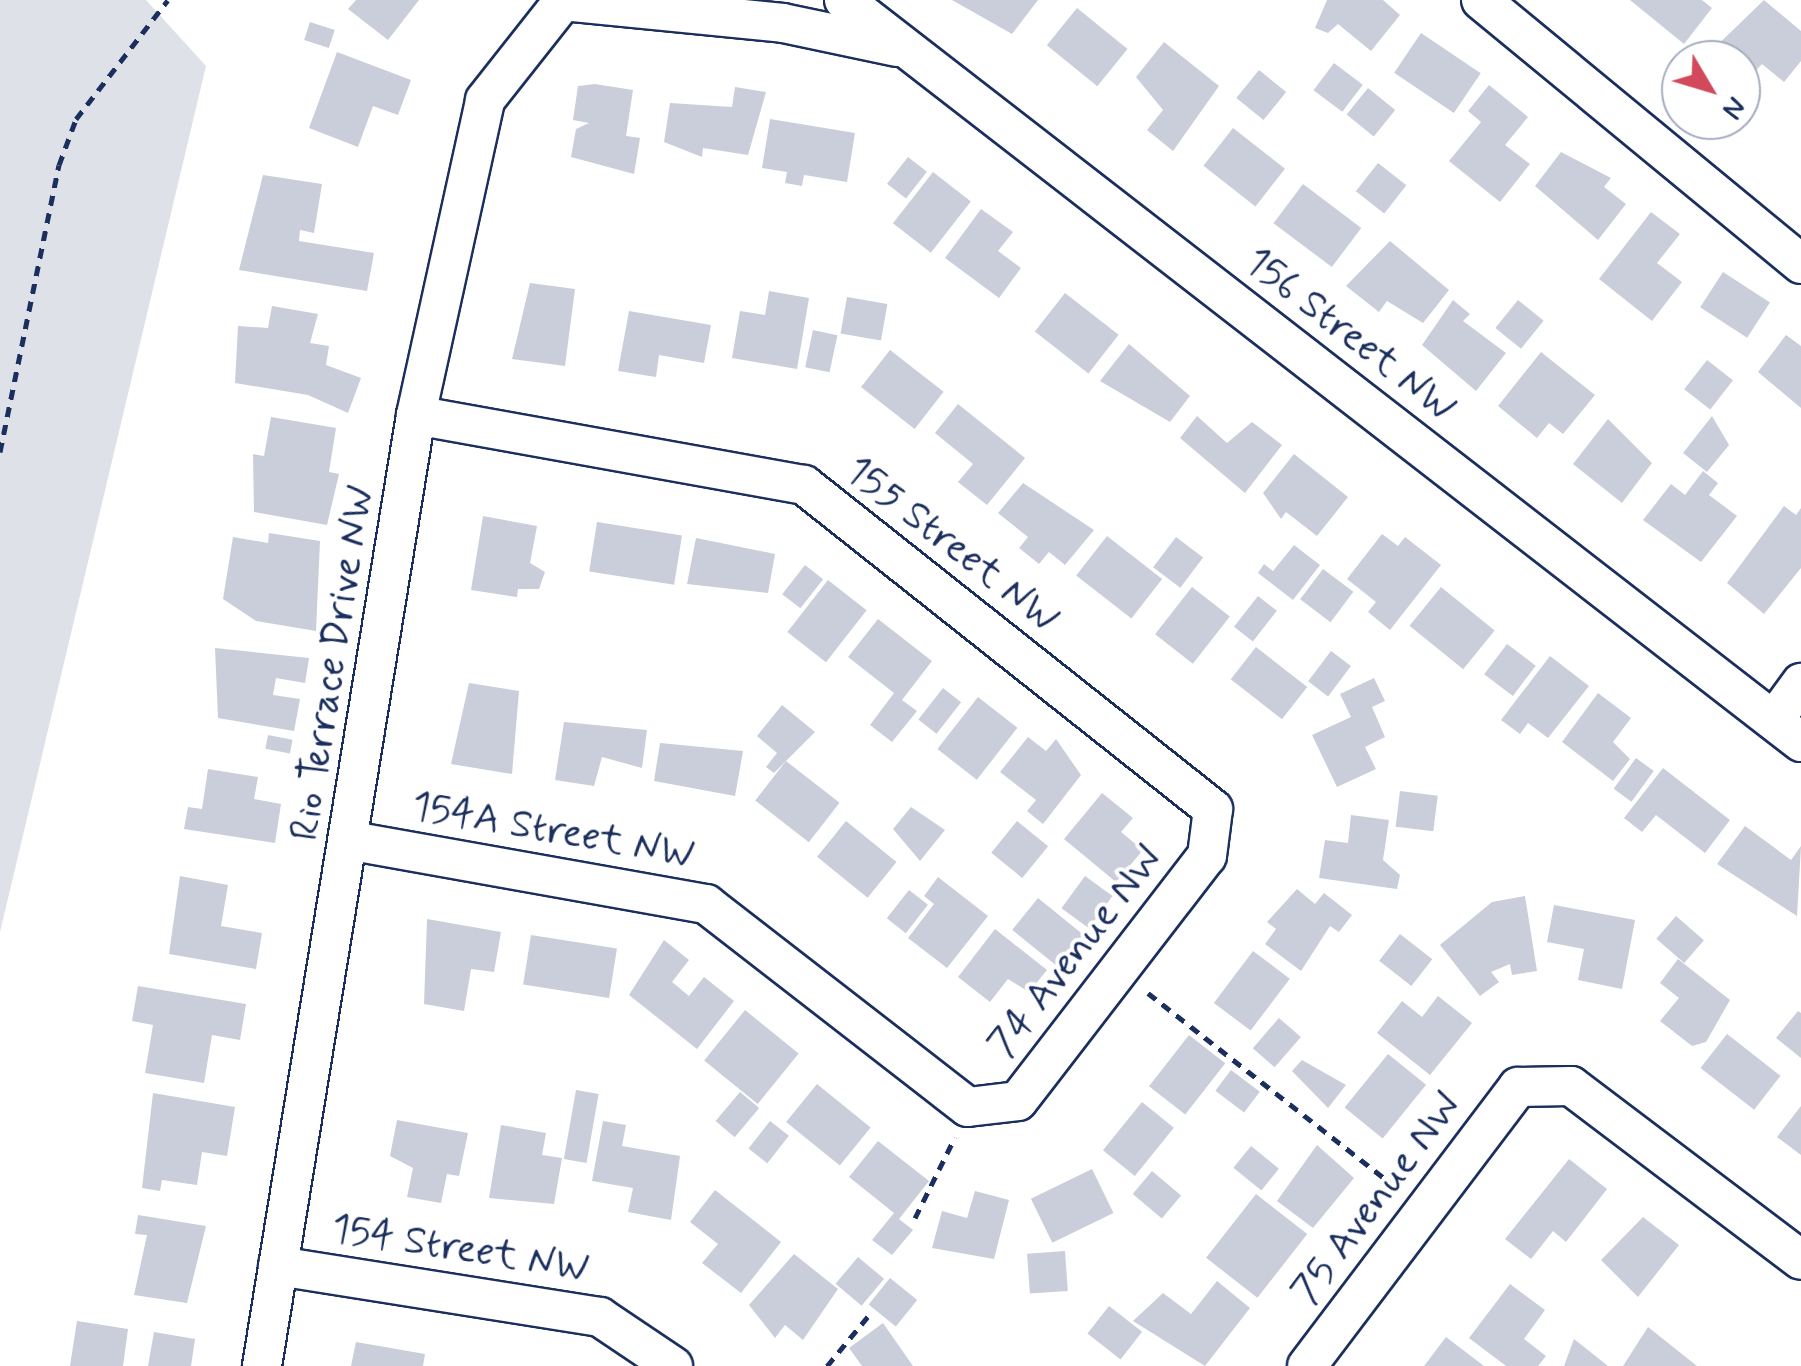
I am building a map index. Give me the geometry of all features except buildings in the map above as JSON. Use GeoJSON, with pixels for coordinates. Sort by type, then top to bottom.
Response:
{"type":"FeatureCollection","features":[{"type":"Feature","properties":{"kind":"street","name":"Rio Terrace Drive NW"},"geometry":{"type":"LineString","coordinates":[[262,1366],[352,841],[416,415],[485,100],[564,0],[783,23],[907,49]]}},
{"type":"Feature","properties":{"kind":"street","name":"156 Street NW"},"geometry":{"type":"LineString","coordinates":[[844,0],[1788,731]]}},
{"type":"Feature","properties":{"kind":"street"},"geometry":{"type":"LineString","coordinates":[[1481,0],[1801,264]]}},
{"type":"Feature","properties":{"kind":"street","name":"155 Street NW"},"geometry":{"type":"LineString","coordinates":[[416,415],[804,484],[1212,810]]}},
{"type":"Feature","properties":{"kind":"street"},"geometry":{"type":"LineString","coordinates":[[1788,731],[1801,683]]}},
{"type":"Feature","properties":{"kind":"street","name":"74 Avenue NW"},"geometry":{"type":"LineString","coordinates":[[968,1107],[1018,1101],[1207,856],[1212,810]]}},
{"type":"Feature","properties":{"kind":"street","name":"154A Street NW"},"geometry":{"type":"LineString","coordinates":[[352,841],[706,904],[968,1107]]}},
{"type":"Feature","properties":{"kind":"street","name":"75 Avenue NW"},"geometry":{"type":"LineString","coordinates":[[1307,1366],[1518,1087],[1571,1086],[1801,1260]]}},
{"type":"Feature","properties":{"kind":"street","name":"154 Street NW"},"geometry":{"type":"LineString","coordinates":[[278,1266],[600,1317],[673,1366]]}},
{"type":"Feature","properties":{"kind":"path"},"geometry":{"type":"LineString","coordinates":[[0,452],[58,165],[76,119],[168,0]]}},
{"type":"Feature","properties":{"kind":"path"},"geometry":{"type":"LineString","coordinates":[[1148,992],[1402,1192]]}},
{"type":"Feature","properties":{"kind":"path"},"geometry":{"type":"LineString","coordinates":[[914,1218],[968,1107]]}},
{"type":"Feature","properties":{"kind":"path"},"geometry":{"type":"LineString","coordinates":[[827,1366],[869,1315]]}},
{"type":"Feature","properties":{"kind":"shaded area"},"geometry":{"type":"Polygon","coordinates":[[[0,0],[146,0],[206,66],[0,932],[0,0]]]}}]}
